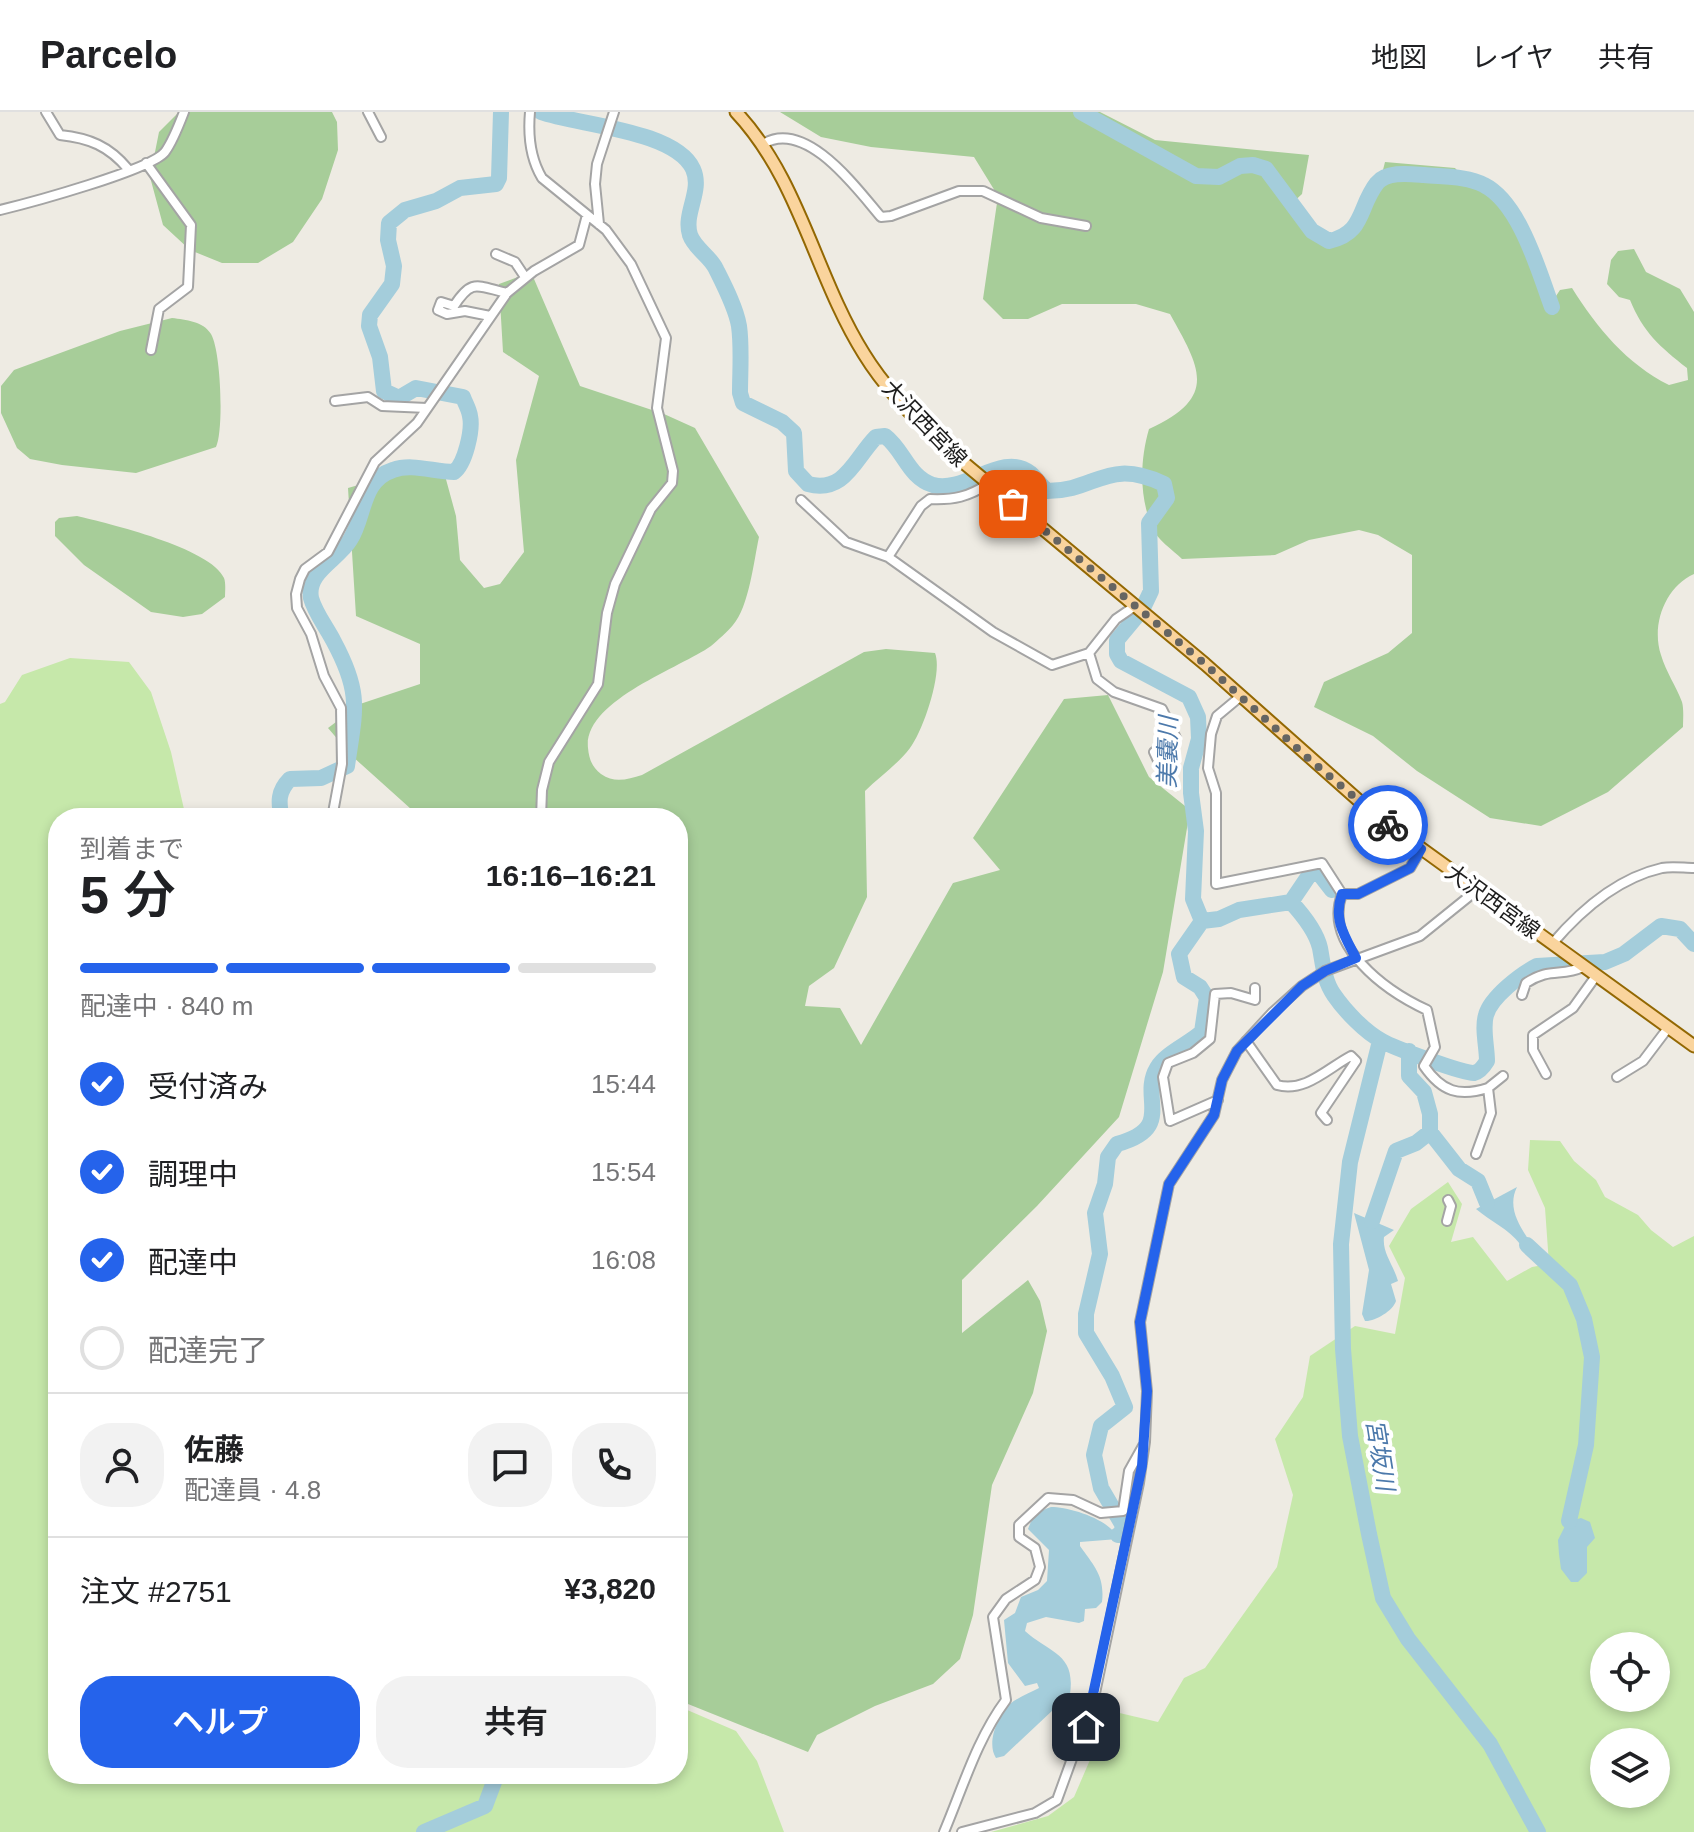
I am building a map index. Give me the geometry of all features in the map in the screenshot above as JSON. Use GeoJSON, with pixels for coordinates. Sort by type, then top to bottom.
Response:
{"type":"FeatureCollection","features":[{"type":"Feature","properties":{"kind":"main road","name":"大沢西宮線"},"geometry":{"type":"LineString","coordinates":[[736,112],[763,144],[791,194],[864,354],[895,397],[934,438],[1140,609],[1320,769],[1421,849],[1694,1046]]}},
{"type":"Feature","properties":{"kind":"street"},"geometry":{"type":"LineString","coordinates":[[46,112],[60,135],[99,144],[116,155],[128,169]]}},
{"type":"Feature","properties":{"kind":"street"},"geometry":{"type":"LineString","coordinates":[[0,210],[110,179],[146,163],[165,152],[184,112]]}},
{"type":"Feature","properties":{"kind":"street"},"geometry":{"type":"LineString","coordinates":[[368,112],[381,137]]}},
{"type":"Feature","properties":{"kind":"street"},"geometry":{"type":"LineString","coordinates":[[530,112],[531,152],[542,178],[599,225],[631,264],[666,338],[657,408],[672,462],[672,483],[651,509],[615,584],[603,631],[598,684],[549,762],[541,808]]}},
{"type":"Feature","properties":{"kind":"street"},"geometry":{"type":"LineString","coordinates":[[599,225],[595,184],[599,159],[614,112]]}},
{"type":"Feature","properties":{"kind":"street"},"geometry":{"type":"LineString","coordinates":[[763,144],[770,140],[788,140],[822,153],[881,217],[959,191],[983,191],[1041,218],[1086,226]]}},
{"type":"Feature","properties":{"kind":"street"},"geometry":{"type":"LineString","coordinates":[[146,163],[191,225],[188,287],[159,309],[151,350]]}},
{"type":"Feature","properties":{"kind":"street"},"geometry":{"type":"LineString","coordinates":[[334,808],[342,764],[341,708],[324,676],[311,634],[297,608],[296,594],[305,569],[328,552],[375,462],[417,423],[507,293],[525,277],[579,245],[587,215]]}},
{"type":"Feature","properties":{"kind":"street"},"geometry":{"type":"LineString","coordinates":[[496,254],[515,262],[525,277]]}},
{"type":"Feature","properties":{"kind":"street"},"geometry":{"type":"LineString","coordinates":[[490,316],[465,311],[447,314],[438,310],[441,302],[454,306],[465,289],[473,285],[507,293]]}},
{"type":"Feature","properties":{"kind":"street"},"geometry":{"type":"LineString","coordinates":[[335,401],[368,397],[382,406],[427,408]]}},
{"type":"Feature","properties":{"kind":"street"},"geometry":{"type":"LineString","coordinates":[[888,557],[921,506],[930,499],[951,500],[970,496],[987,483]]}},
{"type":"Feature","properties":{"kind":"street"},"geometry":{"type":"LineString","coordinates":[[801,500],[846,542],[888,557],[993,632],[1052,665],[1089,653],[1116,619],[1140,609]]}},
{"type":"Feature","properties":{"kind":"street"},"geometry":{"type":"LineString","coordinates":[[1089,653],[1097,679],[1114,692],[1162,709],[1176,738],[1164,773],[1154,752]]}},
{"type":"Feature","properties":{"kind":"street"},"geometry":{"type":"LineString","coordinates":[[1241,696],[1217,716],[1211,734],[1208,768],[1216,793],[1216,884],[1322,863],[1342,894]]}},
{"type":"Feature","properties":{"kind":"street"},"geometry":{"type":"LineString","coordinates":[[1342,894],[1358,894],[1410,868],[1421,849]]}},
{"type":"Feature","properties":{"kind":"street"},"geometry":{"type":"LineString","coordinates":[[1552,944],[1593,904],[1617,886],[1664,867],[1694,868]]}},
{"type":"Feature","properties":{"kind":"street"},"geometry":{"type":"LineString","coordinates":[[962,1832],[1035,1813],[1057,1800],[1094,1698],[1145,1442],[1147,1391],[1140,1322],[1143,1296],[1169,1184],[1207,1128],[1222,1080],[1237,1051],[1302,986],[1325,971],[1420,936],[1477,890]]}},
{"type":"Feature","properties":{"kind":"street"},"geometry":{"type":"LineString","coordinates":[[1342,894],[1336,910],[1356,958],[1409,1002],[1427,1010],[1435,1047],[1424,1066],[1430,1075],[1450,1091],[1467,1095],[1488,1088],[1503,1076]]}},
{"type":"Feature","properties":{"kind":"street"},"geometry":{"type":"LineString","coordinates":[[1522,995],[1526,983],[1542,973],[1575,971],[1583,967]]}},
{"type":"Feature","properties":{"kind":"street"},"geometry":{"type":"LineString","coordinates":[[1546,1074],[1533,1050],[1533,1035],[1573,1008],[1596,976]]}},
{"type":"Feature","properties":{"kind":"street"},"geometry":{"type":"LineString","coordinates":[[1218,1100],[1170,1121],[1163,1077],[1168,1063],[1193,1053],[1210,1039],[1215,994],[1231,993],[1255,1000],[1255,988]]}},
{"type":"Feature","properties":{"kind":"street"},"geometry":{"type":"LineString","coordinates":[[1617,1077],[1643,1061],[1668,1028]]}},
{"type":"Feature","properties":{"kind":"street"},"geometry":{"type":"LineString","coordinates":[[1246,1041],[1277,1085],[1284,1087],[1298,1088],[1351,1056],[1356,1061],[1321,1113],[1327,1120]]}},
{"type":"Feature","properties":{"kind":"street"},"geometry":{"type":"LineString","coordinates":[[1476,1154],[1491,1113],[1488,1088]]}},
{"type":"Feature","properties":{"kind":"street"},"geometry":{"type":"LineString","coordinates":[[1447,1221],[1451,1206],[1448,1200]]}},
{"type":"Feature","properties":{"kind":"street"},"geometry":{"type":"LineString","coordinates":[[944,1832],[985,1729],[1006,1700],[993,1617],[1006,1599],[1035,1580],[1040,1567],[1035,1548],[1019,1537],[1019,1525],[1048,1498],[1073,1500],[1101,1513],[1123,1511],[1129,1471],[1145,1442]]}},
{"type":"Feature","properties":{"kind":"green space"},"geometry":{"type":"Polygon","coordinates":[[[179,112],[332,112],[337,122],[338,150],[322,199],[293,242],[258,263],[222,263],[190,250],[163,225],[150,177],[159,132],[179,112]]]}},
{"type":"Feature","properties":{"kind":"green space"},"geometry":{"type":"Polygon","coordinates":[[[780,112],[1100,112],[1155,140],[1309,155],[1302,194],[1289,206],[1306,229],[1327,244],[1347,240],[1360,226],[1376,193],[1385,162],[1455,168],[1505,214],[1524,249],[1548,311],[1553,315],[1557,309],[1556,296],[1560,290],[1572,288],[1603,331],[1626,356],[1669,385],[1688,380],[1687,368],[1653,338],[1630,300],[1619,297],[1607,284],[1611,260],[1618,251],[1634,249],[1646,272],[1680,289],[1694,312],[1694,574],[1668,597],[1658,632],[1663,661],[1682,702],[1683,727],[1608,792],[1541,826],[1490,818],[1417,771],[1373,736],[1314,707],[1324,682],[1388,653],[1412,633],[1412,555],[1378,535],[1359,530],[1309,540],[1275,555],[1182,559],[1154,531],[1145,503],[1142,478],[1149,429],[1186,405],[1194,393],[1197,380],[1189,350],[1170,314],[1136,304],[1062,304],[1028,319],[1003,319],[983,299],[998,196],[974,157],[871,147],[821,137],[780,112]]]}},
{"type":"Feature","properties":{"kind":"green space"},"geometry":{"type":"Polygon","coordinates":[[[531,272],[580,386],[664,414],[695,428],[759,537],[747,595],[733,625],[711,646],[636,688],[601,715],[591,731],[588,748],[598,771],[616,780],[642,775],[864,652],[886,649],[935,653],[934,687],[915,740],[900,760],[865,791],[867,897],[834,968],[809,986],[805,1006],[840,1008],[861,1045],[953,883],[1000,870],[973,838],[1064,699],[1108,695],[1149,777],[1190,810],[1163,972],[1119,1117],[1037,1206],[962,1280],[962,1333],[1028,1280],[1040,1301],[1047,1331],[1033,1393],[992,1485],[973,1615],[960,1659],[933,1684],[875,1706],[817,1735],[808,1752],[688,1704],[688,808],[410,808],[352,756],[328,728],[360,704],[420,684],[420,644],[356,616],[348,488],[404,472],[444,472],[456,516],[460,560],[484,588],[500,584],[524,552],[516,460],[539,376],[503,352],[499,284],[531,272]]]}},
{"type":"Feature","properties":{"kind":"green space"},"geometry":{"type":"Polygon","coordinates":[[[172,318],[204,326],[211,334],[219,373],[221,408],[216,447],[136,473],[30,459],[17,448],[1,413],[1,386],[14,370],[120,331],[172,318]]]}},
{"type":"Feature","properties":{"kind":"green space"},"geometry":{"type":"Polygon","coordinates":[[[77,516],[157,538],[200,557],[224,578],[225,597],[202,614],[183,617],[151,612],[84,565],[55,536],[55,522],[59,518],[77,516]]]}},
{"type":"Feature","properties":{"kind":"green space"},"geometry":{"type":"Polygon","coordinates":[[[70,658],[129,662],[151,692],[171,752],[184,808],[48,808],[48,1784],[688,1784],[688,1710],[736,1731],[757,1761],[784,1832],[0,1832],[0,704],[5,702],[22,675],[70,658]]]}},
{"type":"Feature","properties":{"kind":"green space"},"geometry":{"type":"Polygon","coordinates":[[[1530,1140],[1560,1141],[1574,1161],[1596,1180],[1605,1197],[1638,1215],[1673,1247],[1694,1236],[1694,1832],[991,1832],[1048,1816],[1074,1797],[1111,1711],[1158,1722],[1184,1678],[1205,1668],[1277,1567],[1293,1495],[1275,1439],[1303,1397],[1310,1356],[1355,1326],[1395,1334],[1405,1278],[1389,1246],[1411,1209],[1448,1182],[1462,1204],[1451,1242],[1473,1237],[1507,1281],[1532,1267],[1549,1264],[1545,1208],[1528,1170],[1530,1140]]]}},
{"type":"Feature","properties":{"kind":"water"},"geometry":{"type":"Polygon","coordinates":[[[1517,1187],[1514,1209],[1530,1242],[1527,1245],[1520,1244],[1505,1229],[1476,1209],[1517,1187]]]}},
{"type":"Feature","properties":{"kind":"water"},"geometry":{"type":"Polygon","coordinates":[[[1354,1213],[1394,1230],[1384,1237],[1384,1243],[1398,1281],[1391,1284],[1396,1301],[1387,1312],[1369,1321],[1365,1321],[1362,1314],[1369,1270],[1354,1213]]]}},
{"type":"Feature","properties":{"kind":"water"},"geometry":{"type":"Polygon","coordinates":[[[1051,1507],[1069,1509],[1099,1521],[1108,1526],[1118,1539],[1080,1542],[1102,1585],[1102,1602],[1096,1608],[1085,1609],[1084,1621],[1079,1623],[1046,1617],[1027,1623],[1025,1631],[1065,1662],[1071,1680],[1070,1694],[1004,1756],[996,1758],[992,1745],[1001,1715],[1013,1702],[1039,1688],[1037,1683],[1025,1686],[1008,1663],[1004,1620],[1015,1613],[1021,1597],[1038,1590],[1047,1581],[1049,1550],[1028,1529],[1036,1515],[1051,1507]]]}},
{"type":"Feature","properties":{"kind":"water"},"geometry":{"type":"Polygon","coordinates":[[[1581,1518],[1590,1522],[1595,1538],[1587,1547],[1587,1573],[1578,1582],[1571,1582],[1561,1569],[1558,1540],[1567,1522],[1581,1518]]]}},
{"type":"Feature","properties":{"kind":"waterway"},"geometry":{"type":"LineString","coordinates":[[280,808],[283,788],[290,779],[321,778],[347,766],[354,716],[353,689],[343,660],[313,604],[313,581],[350,540],[375,482],[400,468],[454,472],[462,462],[469,438],[471,422],[463,397],[416,388],[399,398],[384,391],[380,357],[369,326],[370,315],[392,284],[394,266],[388,240],[389,223],[405,210],[436,201],[460,188],[496,184],[499,178],[501,112]]}},
{"type":"Feature","properties":{"kind":"waterway","name":"美嚢川"},"geometry":{"type":"LineString","coordinates":[[541,112],[646,137],[667,145],[683,156],[693,169],[696,186],[689,218],[690,235],[713,264],[735,312],[740,334],[740,393],[743,403],[782,422],[794,433],[796,471],[808,484],[821,486],[840,479],[876,437],[885,436],[912,470],[933,485],[958,484],[1008,467],[1030,473],[1047,491],[1064,490],[1115,474],[1145,477],[1164,484],[1167,498],[1149,523],[1151,591],[1142,610],[1117,640],[1117,654],[1121,661],[1189,697],[1198,717],[1199,739],[1191,768],[1196,831],[1193,899],[1202,921],[1219,919],[1239,910],[1291,902],[1315,935],[1331,990],[1362,1027],[1400,1049],[1474,1073],[1487,1061],[1484,1026],[1489,1008],[1507,987],[1530,970],[1537,966],[1605,962],[1624,954],[1661,926],[1680,929],[1694,944]]}},
{"type":"Feature","properties":{"kind":"waterway"},"geometry":{"type":"LineString","coordinates":[[1081,112],[1196,176],[1219,177],[1240,166],[1253,165],[1266,169],[1312,231],[1329,241],[1341,237],[1355,225],[1381,179],[1412,174],[1477,182],[1497,194],[1518,222],[1552,307]]}},
{"type":"Feature","properties":{"kind":"waterway"},"geometry":{"type":"LineString","coordinates":[[1291,902],[1312,871],[1318,872],[1332,890]]}},
{"type":"Feature","properties":{"kind":"waterway"},"geometry":{"type":"LineString","coordinates":[[1118,1535],[1123,1533],[1122,1524],[1101,1488],[1094,1455],[1101,1426],[1125,1407],[1112,1376],[1086,1333],[1086,1314],[1100,1254],[1095,1213],[1105,1184],[1108,1157],[1117,1144],[1146,1130],[1151,1121],[1151,1090],[1157,1068],[1202,1032],[1207,998],[1200,987],[1184,977],[1179,954],[1202,921]]}},
{"type":"Feature","properties":{"kind":"waterway","name":"宮坂川"},"geometry":{"type":"LineString","coordinates":[[1380,1041],[1350,1162],[1341,1244],[1343,1349],[1350,1436],[1369,1534],[1383,1598],[1408,1639],[1490,1744],[1538,1832]]}},
{"type":"Feature","properties":{"kind":"waterway"},"geometry":{"type":"LineString","coordinates":[[1409,1051],[1409,1076],[1424,1092],[1430,1114],[1430,1132],[1459,1169],[1478,1181],[1487,1203]]}},
{"type":"Feature","properties":{"kind":"waterway"},"geometry":{"type":"LineString","coordinates":[[1372,1221],[1396,1151],[1416,1143],[1430,1132]]}},
{"type":"Feature","properties":{"kind":"waterway"},"geometry":{"type":"LineString","coordinates":[[1527,1245],[1570,1285],[1584,1319],[1592,1357],[1586,1445],[1569,1521]]}},
{"type":"Feature","properties":{"kind":"waterway"},"geometry":{"type":"LineString","coordinates":[[424,1832],[485,1806],[493,1784]]}},
{"type":"Feature","properties":{"kind":"way so far"},"geometry":{"type":"LineString","coordinates":[[1013,504],[1205,664],[1309,759],[1388,825]]}},
{"type":"Feature","properties":{"kind":"route"},"geometry":{"type":"LineString","coordinates":[[1086,1727],[1142,1466],[1147,1391],[1140,1322],[1166,1192],[1179,1166],[1214,1115],[1222,1080],[1237,1051],[1302,986],[1325,971],[1356,958],[1340,927],[1336,910],[1342,894],[1358,894],[1410,868],[1421,849],[1388,825]]}}]}
